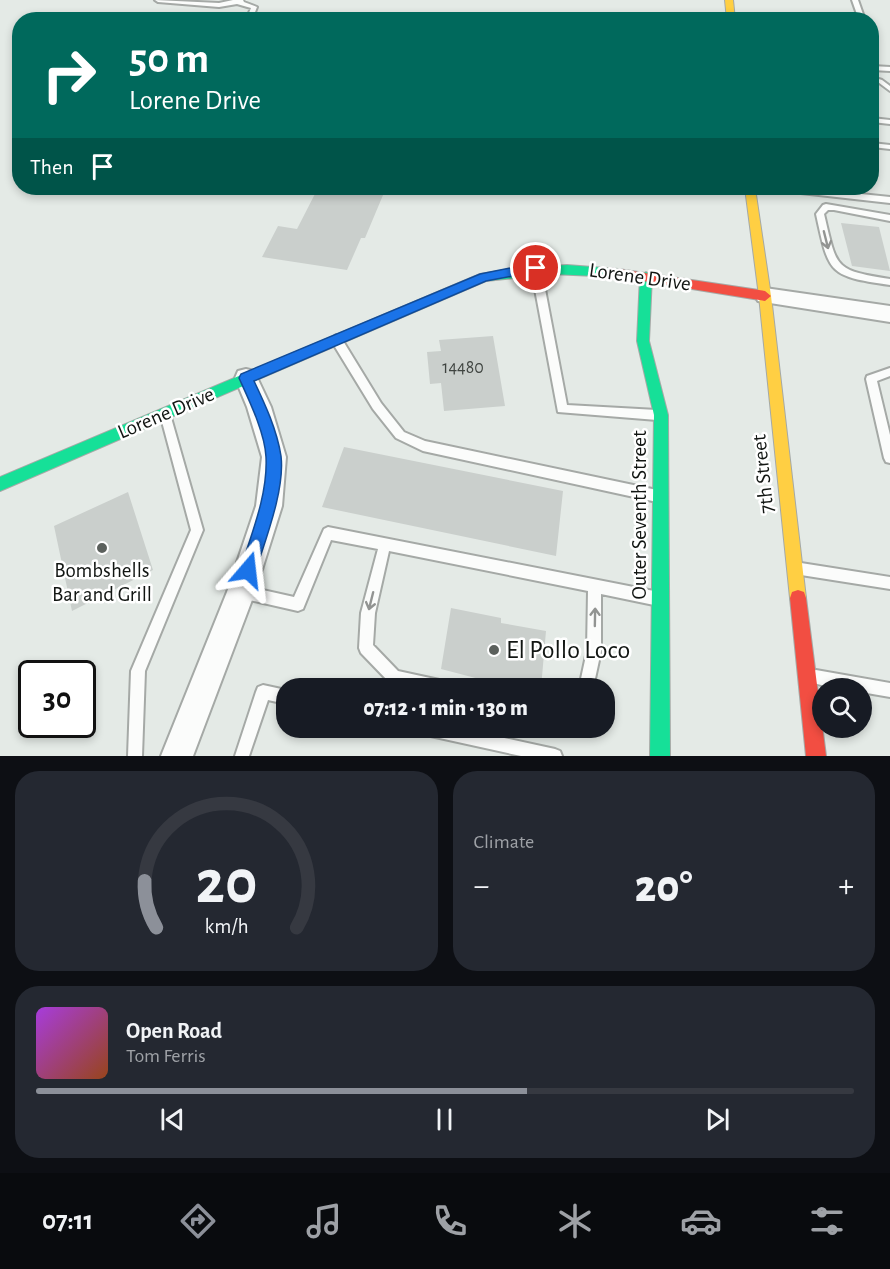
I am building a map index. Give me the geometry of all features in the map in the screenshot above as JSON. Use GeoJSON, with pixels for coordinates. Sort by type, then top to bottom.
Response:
{"type":"FeatureCollection","features":[{"type":"Feature","properties":{"kind":"street","name":"7th Street"},"geometry":{"type":"LineString","coordinates":[[751,195],[765,296],[816,756]]}},
{"type":"Feature","properties":{"kind":"street","name":"Lorene Drive"},"geometry":{"type":"LineString","coordinates":[[0,484],[484,277],[536,268],[589,269],[890,314]]}},
{"type":"Feature","properties":{"kind":"street","name":"Outer Seventh Street"},"geometry":{"type":"LineString","coordinates":[[646,276],[643,341],[660,415],[660,756]]}},
{"type":"Feature","properties":{"kind":"street"},"geometry":{"type":"LineString","coordinates":[[177,756],[241,592],[268,506],[274,457],[259,407],[246,378]]}},
{"type":"Feature","properties":{"kind":"lane"},"geometry":{"type":"LineString","coordinates":[[159,0],[219,5],[241,2]]}},
{"type":"Feature","properties":{"kind":"lane"},"geometry":{"type":"LineString","coordinates":[[225,0],[241,2],[254,7],[252,12]]}},
{"type":"Feature","properties":{"kind":"lane"},"geometry":{"type":"LineString","coordinates":[[845,195],[890,200]]}},
{"type":"Feature","properties":{"kind":"lane"},"geometry":{"type":"LineString","coordinates":[[890,218],[861,215],[843,208],[826,207],[820,214],[832,264],[840,272],[890,282]]}},
{"type":"Feature","properties":{"kind":"lane"},"geometry":{"type":"LineString","coordinates":[[536,268],[562,409],[660,415]]}},
{"type":"Feature","properties":{"kind":"lane"},"geometry":{"type":"LineString","coordinates":[[336,339],[377,406],[399,435],[423,446],[660,497]]}},
{"type":"Feature","properties":{"kind":"lane"},"geometry":{"type":"LineString","coordinates":[[890,372],[871,379],[890,458]]}},
{"type":"Feature","properties":{"kind":"lane"},"geometry":{"type":"LineString","coordinates":[[135,756],[138,671],[197,530],[165,413]]}},
{"type":"Feature","properties":{"kind":"lane"},"geometry":{"type":"LineString","coordinates":[[241,592],[298,604],[328,533],[660,600]]}},
{"type":"Feature","properties":{"kind":"lane"},"geometry":{"type":"LineString","coordinates":[[385,544],[368,612],[366,648],[394,677],[399,678]]}},
{"type":"Feature","properties":{"kind":"lane"},"geometry":{"type":"LineString","coordinates":[[794,568],[890,583]]}},
{"type":"Feature","properties":{"kind":"lane"},"geometry":{"type":"LineString","coordinates":[[588,678],[594,651],[595,586]]}},
{"type":"Feature","properties":{"kind":"lane"},"geometry":{"type":"LineString","coordinates":[[807,675],[890,690]]}},
{"type":"Feature","properties":{"kind":"lane"},"geometry":{"type":"LineString","coordinates":[[242,756],[263,692],[276,695]]}},
{"type":"Feature","properties":{"kind":"lane"},"geometry":{"type":"LineString","coordinates":[[472,738],[555,756]]}},
{"type":"Feature","properties":{"kind":"building"},"geometry":{"type":"Polygon","coordinates":[[[314,195],[383,195],[365,238],[361,238],[347,270],[262,257],[278,226],[297,229],[314,195]]]}},
{"type":"Feature","properties":{"kind":"building"},"geometry":{"type":"Polygon","coordinates":[[[841,223],[879,227],[890,271],[852,266],[841,223]]]}},
{"type":"Feature","properties":{"kind":"building"},"geometry":{"type":"Polygon","coordinates":[[[493,336],[505,406],[444,411],[441,383],[430,384],[427,352],[441,351],[439,340],[493,336]]]}},
{"type":"Feature","properties":{"kind":"building"},"geometry":{"type":"Polygon","coordinates":[[[344,447],[563,491],[556,556],[322,507],[344,447]]]}},
{"type":"Feature","properties":{"kind":"building","name":"Bombshells Bar and Grill"},"geometry":{"type":"Polygon","coordinates":[[[128,492],[153,570],[72,611],[54,526],[128,492]]]}},
{"type":"Feature","properties":{"kind":"building","name":"El Pollo Loco"},"geometry":{"type":"Polygon","coordinates":[[[451,608],[501,618],[501,623],[546,631],[542,678],[476,678],[441,669],[451,608]]]}},
{"type":"Feature","properties":{"kind":"traffic: fast"},"geometry":{"type":"LineString","coordinates":[[0,484],[484,277],[551,269],[618,273]]}},
{"type":"Feature","properties":{"kind":"traffic: fast"},"geometry":{"type":"LineString","coordinates":[[646,276],[643,341],[661,415],[660,756]]}},
{"type":"Feature","properties":{"kind":"traffic: slow"},"geometry":{"type":"LineString","coordinates":[[729,0],[730,12]]}},
{"type":"Feature","properties":{"kind":"traffic: slow"},"geometry":{"type":"LineString","coordinates":[[751,195],[765,296],[798,598]]}},
{"type":"Feature","properties":{"kind":"traffic: jam"},"geometry":{"type":"LineString","coordinates":[[618,273],[765,296]]}},
{"type":"Feature","properties":{"kind":"traffic: jam"},"geometry":{"type":"LineString","coordinates":[[798,598],[816,756]]}},
{"type":"Feature","properties":{"kind":"place","name":"Bombshells Bar and Grill"},"geometry":{"type":"Point","coordinates":[102,548]}},
{"type":"Feature","properties":{"kind":"place","name":"El Pollo Loco"},"geometry":{"type":"Point","coordinates":[494,650]}},
{"type":"Feature","properties":{"kind":"route"},"geometry":{"type":"LineString","coordinates":[[248,570],[268,506],[274,457],[259,407],[246,378],[484,277],[536,268]]}}]}
